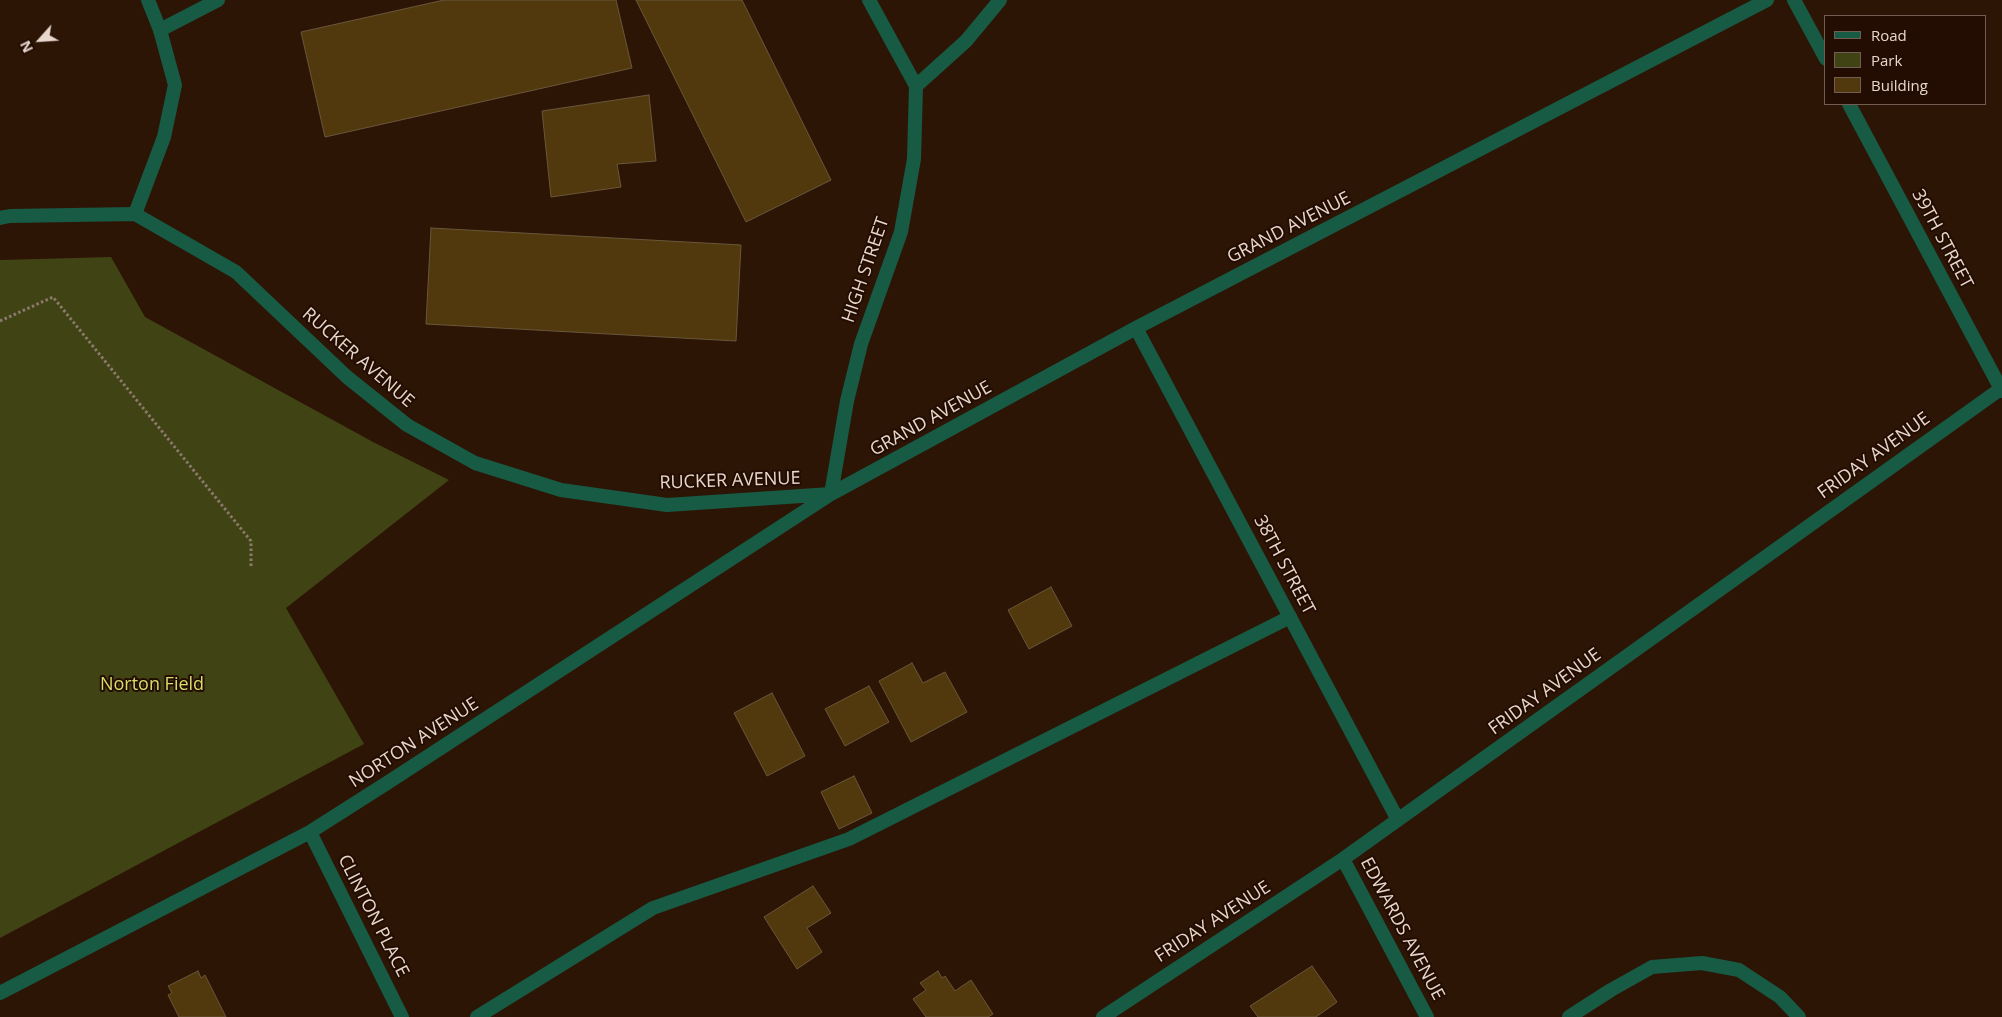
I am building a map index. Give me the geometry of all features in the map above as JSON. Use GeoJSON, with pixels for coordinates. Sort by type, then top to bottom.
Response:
{"type":"FeatureCollection","features":[{"type":"Feature","properties":{"kind":"street"},"geometry":{"type":"LineString","coordinates":[[0,218],[10,216],[135,214],[164,137],[175,85],[160,30],[148,0]]}},
{"type":"Feature","properties":{"kind":"street"},"geometry":{"type":"LineString","coordinates":[[160,30],[218,0]]}},
{"type":"Feature","properties":{"kind":"street"},"geometry":{"type":"LineString","coordinates":[[869,0],[916,86],[966,41],[1000,0]]}},
{"type":"Feature","properties":{"kind":"street","name":"GRAND AVENUE"},"geometry":{"type":"LineString","coordinates":[[831,494],[1136,328],[1767,0]]}},
{"type":"Feature","properties":{"kind":"street"},"geometry":{"type":"LineString","coordinates":[[1794,0],[1824,55]]}},
{"type":"Feature","properties":{"kind":"street","name":"HIGH STREET"},"geometry":{"type":"LineString","coordinates":[[831,494],[847,401],[861,344],[901,232],[914,159],[916,86]]}},
{"type":"Feature","properties":{"kind":"street","name":"39TH STREET"},"geometry":{"type":"LineString","coordinates":[[1851,105],[2002,389]]}},
{"type":"Feature","properties":{"kind":"street","name":"RUCKER AVENUE"},"geometry":{"type":"LineString","coordinates":[[135,214],[236,272],[346,377],[406,425],[475,463],[561,490],[667,505],[831,494]]}},
{"type":"Feature","properties":{"kind":"street","name":"38TH STREET"},"geometry":{"type":"LineString","coordinates":[[1136,328],[1398,820]]}},
{"type":"Feature","properties":{"kind":"street","name":"FRIDAY AVENUE"},"geometry":{"type":"LineString","coordinates":[[1103,1017],[1343,859],[2002,389]]}},
{"type":"Feature","properties":{"kind":"street","name":"NORTON AVENUE"},"geometry":{"type":"LineString","coordinates":[[0,993],[310,832],[831,494]]}},
{"type":"Feature","properties":{"kind":"street"},"geometry":{"type":"LineString","coordinates":[[477,1017],[653,908],[849,839],[1290,617]]}},
{"type":"Feature","properties":{"kind":"street","name":"CLINTON PLACE"},"geometry":{"type":"LineString","coordinates":[[310,832],[402,1017]]}},
{"type":"Feature","properties":{"kind":"street","name":"EDWARDS AVENUE"},"geometry":{"type":"LineString","coordinates":[[1343,859],[1428,1017]]}},
{"type":"Feature","properties":{"kind":"street"},"geometry":{"type":"LineString","coordinates":[[1569,1017],[1652,967],[1702,963],[1739,970],[1780,997],[1799,1017]]}},
{"type":"Feature","properties":{"kind":"path"},"geometry":{"type":"LineString","coordinates":[[0,321],[53,297],[251,541],[251,567]]}},
{"type":"Feature","properties":{"kind":"green space","name":"Norton Field"},"geometry":{"type":"Polygon","coordinates":[[[111,257],[145,317],[373,442],[449,480],[286,608],[364,744],[0,938],[0,260],[111,257]]]}},
{"type":"Feature","properties":{"kind":"building"},"geometry":{"type":"Polygon","coordinates":[[[444,0],[616,0],[632,68],[325,137],[301,32],[444,0]]]}},
{"type":"Feature","properties":{"kind":"building"},"geometry":{"type":"Polygon","coordinates":[[[636,0],[742,0],[831,180],[746,222],[636,0]]]}},
{"type":"Feature","properties":{"kind":"building"},"geometry":{"type":"Polygon","coordinates":[[[649,95],[656,161],[617,164],[621,187],[551,197],[542,111],[649,95]]]}},
{"type":"Feature","properties":{"kind":"building"},"geometry":{"type":"Polygon","coordinates":[[[431,228],[741,245],[736,341],[426,324],[431,228]]]}},
{"type":"Feature","properties":{"kind":"building"},"geometry":{"type":"Polygon","coordinates":[[[1051,587],[1072,626],[1029,649],[1008,610],[1051,587]]]}},
{"type":"Feature","properties":{"kind":"building"},"geometry":{"type":"Polygon","coordinates":[[[912,663],[923,683],[945,672],[967,712],[911,742],[879,681],[912,663]]]}},
{"type":"Feature","properties":{"kind":"building"},"geometry":{"type":"Polygon","coordinates":[[[869,686],[889,722],[845,746],[825,709],[869,686]]]}},
{"type":"Feature","properties":{"kind":"building"},"geometry":{"type":"Polygon","coordinates":[[[772,693],[805,756],[767,776],[734,713],[772,693]]]}},
{"type":"Feature","properties":{"kind":"building"},"geometry":{"type":"Polygon","coordinates":[[[854,776],[872,813],[839,829],[821,792],[854,776]]]}},
{"type":"Feature","properties":{"kind":"building"},"geometry":{"type":"Polygon","coordinates":[[[813,886],[831,913],[807,928],[822,952],[797,969],[764,917],[813,886]]]}},
{"type":"Feature","properties":{"kind":"building"},"geometry":{"type":"Polygon","coordinates":[[[1312,966],[1337,1002],[1316,1017],[1258,1017],[1250,1006],[1312,966]]]}},
{"type":"Feature","properties":{"kind":"building"},"geometry":{"type":"Polygon","coordinates":[[[198,971],[201,978],[205,975],[226,1017],[179,1017],[168,995],[172,993],[168,986],[198,971]]]}},
{"type":"Feature","properties":{"kind":"building"},"geometry":{"type":"Polygon","coordinates":[[[938,971],[942,978],[945,976],[955,991],[971,980],[993,1014],[988,1017],[926,1017],[913,999],[926,990],[920,983],[938,971]]]}}]}
